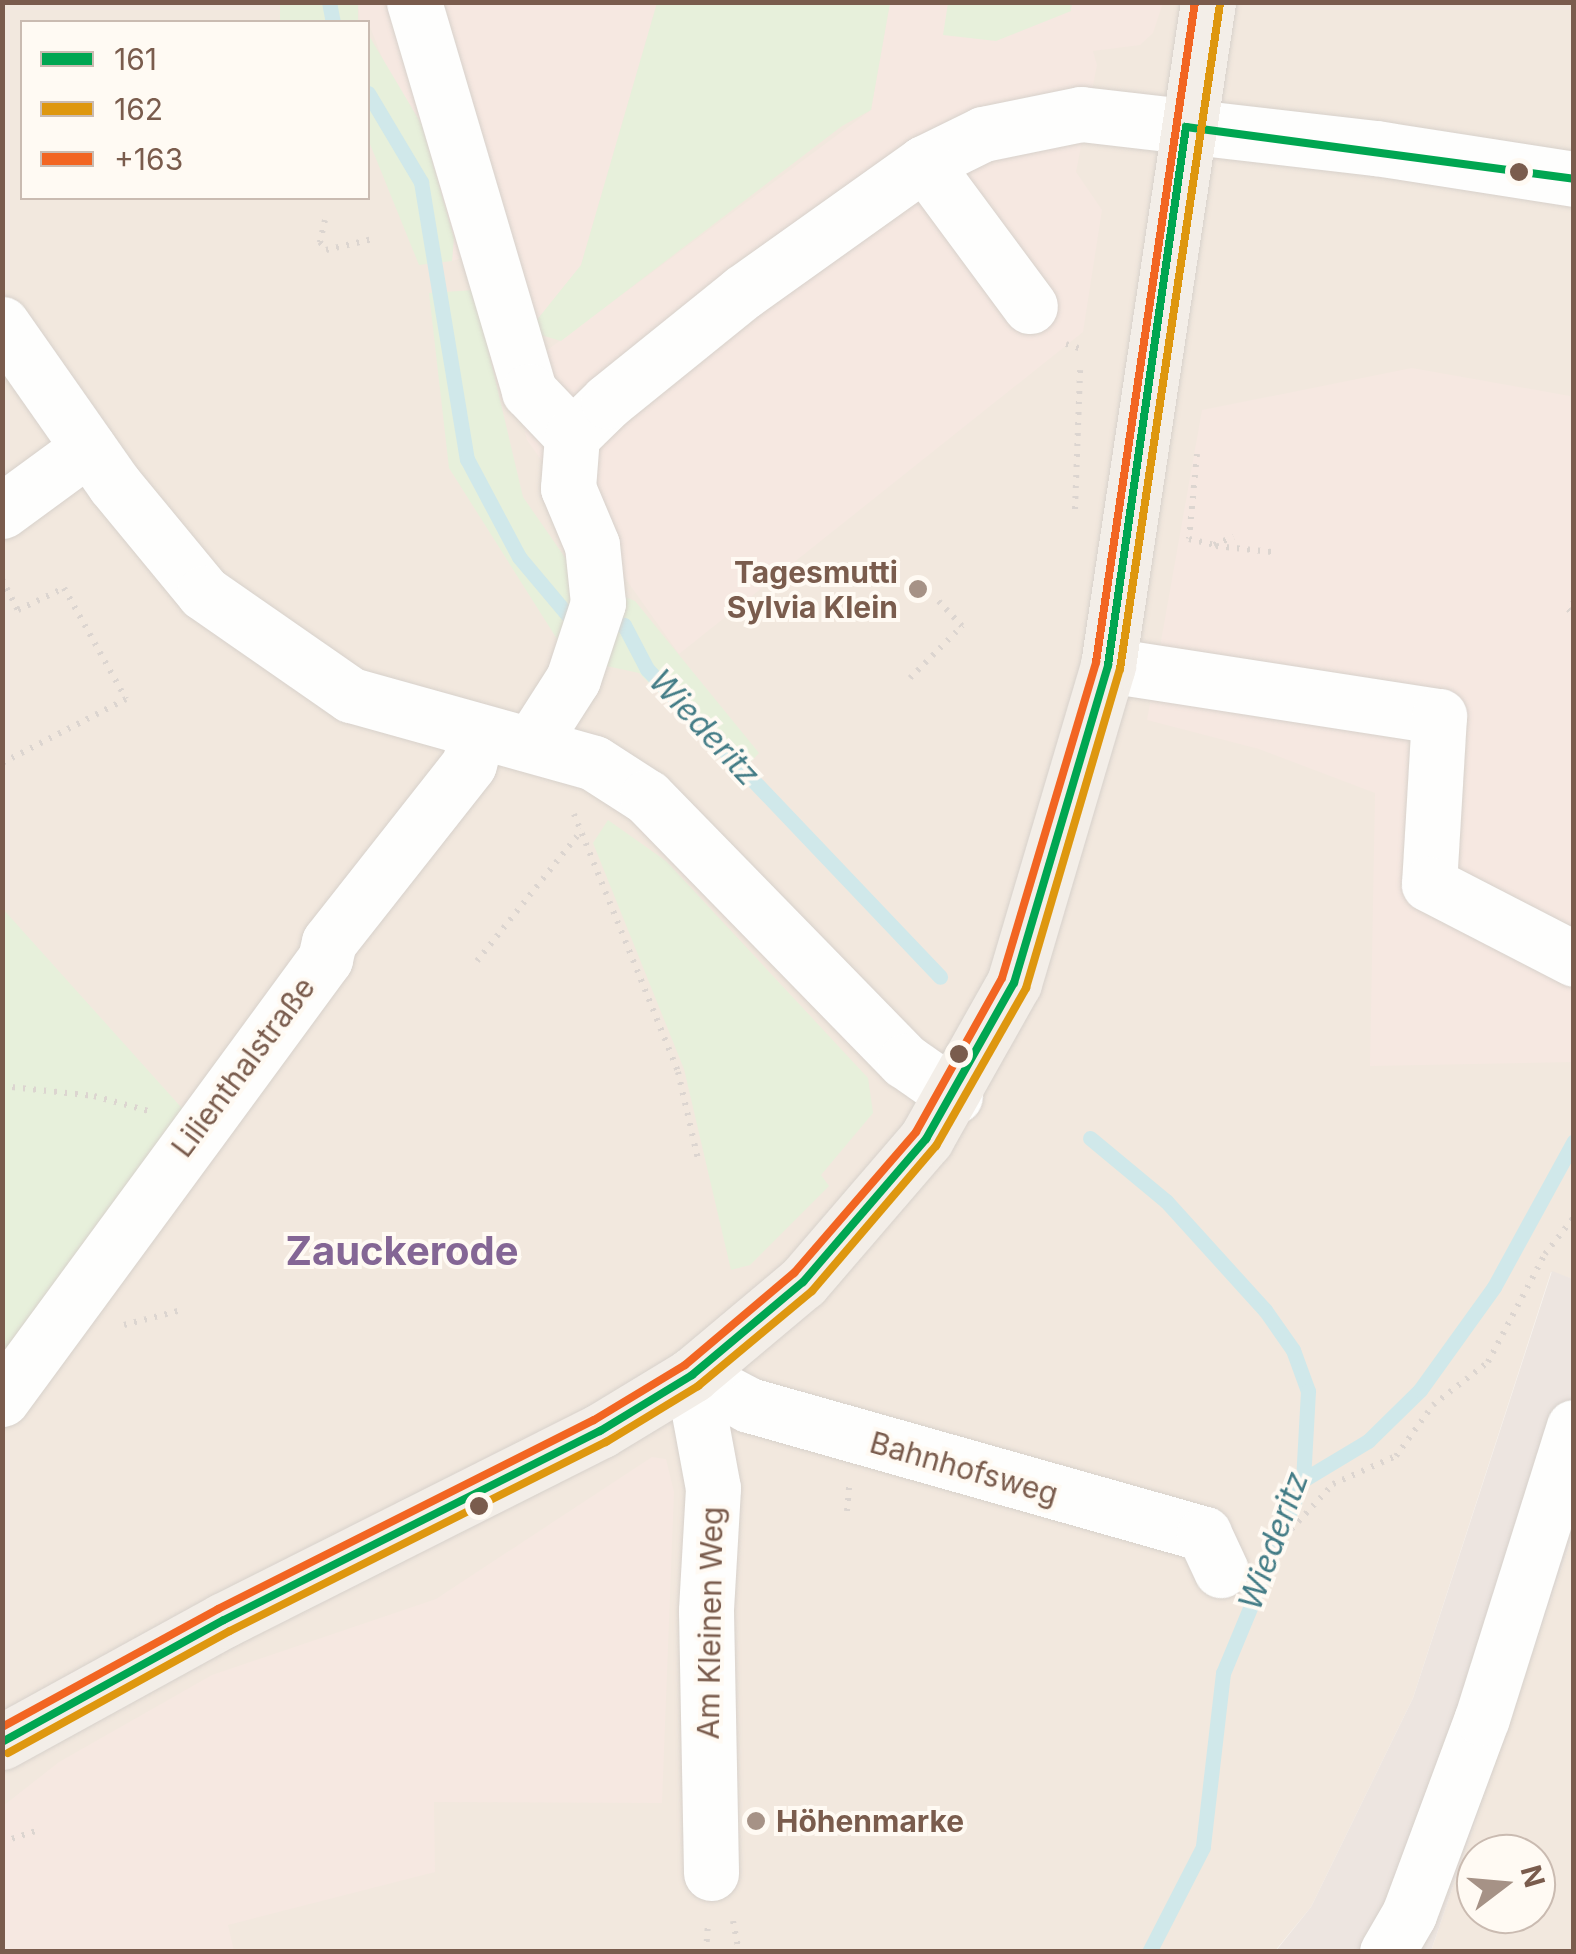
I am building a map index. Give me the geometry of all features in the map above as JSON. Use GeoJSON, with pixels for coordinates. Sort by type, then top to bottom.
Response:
{"type":"FeatureCollection","features":[{"type":"Feature","properties":{"kind":"main road"},"geometry":{"type":"LineString","coordinates":[[2,1742],[224,1620],[600,1431],[692,1375],[803,1282],[885,1193],[955,1096],[1031,939],[1108,665],[1186,127],[1208,2]]}},
{"type":"Feature","properties":{"kind":"street"},"geometry":{"type":"LineString","coordinates":[[414,2],[529,391],[572,436]]}},
{"type":"Feature","properties":{"kind":"street"},"geometry":{"type":"LineString","coordinates":[[532,743],[594,623],[592,545],[568,488],[572,436],[743,292],[924,162],[984,134],[1044,118],[1081,114],[1574,179]]}},
{"type":"Feature","properties":{"kind":"street"},"geometry":{"type":"LineString","coordinates":[[924,162],[1030,306]]}},
{"type":"Feature","properties":{"kind":"street"},"geometry":{"type":"LineString","coordinates":[[2,324],[88,448],[204,593],[283,652],[351,695],[477,735],[532,743],[594,763],[647,797],[905,1060],[955,1096]]}},
{"type":"Feature","properties":{"kind":"street"},"geometry":{"type":"LineString","coordinates":[[2,512],[88,448]]}},
{"type":"Feature","properties":{"kind":"street"},"geometry":{"type":"LineString","coordinates":[[1108,665],[1439,716],[1429,884],[1574,959]]}},
{"type":"Feature","properties":{"kind":"street","name":"Lilienthalstraße"},"geometry":{"type":"LineString","coordinates":[[2,1399],[198,1124],[325,958],[328,942],[469,764],[477,735]]}},
{"type":"Feature","properties":{"kind":"street","name":"Bahnhofsweg"},"geometry":{"type":"LineString","coordinates":[[692,1375],[749,1405],[1204,1534],[1221,1570]]}},
{"type":"Feature","properties":{"kind":"street","name":"Am Kleinen Weg"},"geometry":{"type":"LineString","coordinates":[[692,1375],[714,1488],[706,1611],[720,1889]]}},
{"type":"Feature","properties":{"kind":"street"},"geometry":{"type":"LineString","coordinates":[[1386,1952],[1409,1914],[1482,1718],[1574,1426]]}},
{"type":"Feature","properties":{"kind":"path"},"geometry":{"type":"LineString","coordinates":[[325,220],[320,242],[326,250],[373,239]]}},
{"type":"Feature","properties":{"kind":"path"},"geometry":{"type":"LineString","coordinates":[[1076,516],[1080,370]]}},
{"type":"Feature","properties":{"kind":"path"},"geometry":{"type":"LineString","coordinates":[[1199,436],[1189,538],[1214,546],[1272,552]]}},
{"type":"Feature","properties":{"kind":"path"},"geometry":{"type":"LineString","coordinates":[[1214,546],[1232,537]]}},
{"type":"Feature","properties":{"kind":"path"},"geometry":{"type":"LineString","coordinates":[[2,579],[18,610],[64,588],[126,699],[2,763]]}},
{"type":"Feature","properties":{"kind":"path"},"geometry":{"type":"LineString","coordinates":[[910,678],[962,626],[933,594]]}},
{"type":"Feature","properties":{"kind":"path"},"geometry":{"type":"LineString","coordinates":[[569,803],[678,1072],[699,1164]]}},
{"type":"Feature","properties":{"kind":"path"},"geometry":{"type":"LineString","coordinates":[[477,960],[582,830]]}},
{"type":"Feature","properties":{"kind":"path"},"geometry":{"type":"LineString","coordinates":[[2,1086],[94,1096],[198,1124]]}},
{"type":"Feature","properties":{"kind":"path"},"geometry":{"type":"LineString","coordinates":[[1263,1533],[1284,1537],[1334,1484],[1396,1456],[1433,1405],[1488,1362],[1545,1254],[1574,1217]]}},
{"type":"Feature","properties":{"kind":"path"},"geometry":{"type":"LineString","coordinates":[[114,1328],[181,1310]]}},
{"type":"Feature","properties":{"kind":"path"},"geometry":{"type":"LineString","coordinates":[[2,1842],[40,1830]]}},
{"type":"Feature","properties":{"kind":"path"},"geometry":{"type":"LineString","coordinates":[[720,1889],[739,1952]]}},
{"type":"Feature","properties":{"kind":"shaded area"},"geometry":{"type":"Polygon","coordinates":[[[3,3],[1573,3],[1573,1279],[1551,1272],[1413,1698],[1311,1907],[1275,1951],[3,1952],[3,3]]]}},
{"type":"Feature","properties":{"kind":"shaded area"},"geometry":{"type":"Polygon","coordinates":[[[358,3],[657,3],[581,265],[528,331],[505,245],[452,261],[454,238],[370,20],[360,20],[358,3]]]}},
{"type":"Feature","properties":{"kind":"shaded area"},"geometry":{"type":"Polygon","coordinates":[[[890,3],[1163,3],[1153,33],[1140,45],[1093,51],[1097,65],[1076,172],[1102,210],[1083,332],[679,654],[527,440],[511,377],[871,110],[890,3]]]}},
{"type":"Feature","properties":{"kind":"shaded area"},"geometry":{"type":"Polygon","coordinates":[[[1412,368],[1570,396],[1573,1062],[1370,1066],[1375,793],[1259,749],[1147,720],[1202,410],[1412,368]]]}},
{"type":"Feature","properties":{"kind":"shaded area"},"geometry":{"type":"Polygon","coordinates":[[[1552,1271],[1573,1279],[1573,1534],[1471,1834],[1456,1834],[1456,1878],[1431,1951],[1275,1952],[1311,1907],[1413,1698],[1552,1271]]]}},
{"type":"Feature","properties":{"kind":"shaded area"},"geometry":{"type":"Polygon","coordinates":[[[652,1457],[666,1459],[674,1492],[662,1803],[434,1802],[435,1872],[228,1925],[234,1951],[3,1951],[3,1806],[59,1762],[212,1675],[436,1599],[652,1457]]]}},
{"type":"Feature","properties":{"kind":"shaded area"},"geometry":{"type":"Polygon","coordinates":[[[1573,1534],[1573,1951],[1431,1951],[1456,1878],[1456,1934],[1556,1934],[1556,1834],[1471,1834],[1573,1534]]]}},
{"type":"Feature","properties":{"kind":"green space"},"geometry":{"type":"Polygon","coordinates":[[[948,2],[1072,3],[1071,11],[996,41],[943,35],[948,2]]]}},
{"type":"Feature","properties":{"kind":"green space"},"geometry":{"type":"Polygon","coordinates":[[[280,3],[358,3],[358,20],[280,20],[280,3]]]}},
{"type":"Feature","properties":{"kind":"green space"},"geometry":{"type":"Polygon","coordinates":[[[657,3],[890,3],[871,110],[842,126],[561,341],[528,331],[581,265],[657,3]]]}},
{"type":"Feature","properties":{"kind":"green space"},"geometry":{"type":"Polygon","coordinates":[[[370,37],[422,125],[454,238],[452,261],[419,265],[370,144],[370,37]]]}},
{"type":"Feature","properties":{"kind":"green space"},"geometry":{"type":"Polygon","coordinates":[[[474,290],[523,497],[580,579],[635,601],[759,753],[739,774],[639,673],[569,658],[449,468],[429,293],[474,290]]]}},
{"type":"Feature","properties":{"kind":"green space"},"geometry":{"type":"Polygon","coordinates":[[[608,820],[666,861],[868,1078],[873,1113],[821,1175],[829,1186],[750,1265],[731,1270],[684,1069],[593,843],[608,820]]]}},
{"type":"Feature","properties":{"kind":"green space"},"geometry":{"type":"Polygon","coordinates":[[[3,909],[189,1116],[3,1376],[3,909]]]}},
{"type":"Feature","properties":{"kind":"waterway","name":"Wiederitz"},"geometry":{"type":"LineString","coordinates":[[329,2],[333,20]]}},
{"type":"Feature","properties":{"kind":"waterway","name":"Wiederitz"},"geometry":{"type":"LineString","coordinates":[[370,96],[421,182],[467,459],[519,557],[571,619],[580,620]]}},
{"type":"Feature","properties":{"kind":"waterway","name":"Wiederitz"},"geometry":{"type":"LineString","coordinates":[[603,622],[624,625],[647,669],[940,977]]}},
{"type":"Feature","properties":{"kind":"waterway","name":"Wiederitz"},"geometry":{"type":"LineString","coordinates":[[1090,1138],[1166,1201],[1265,1310],[1293,1350],[1308,1391],[1303,1480],[1223,1673],[1203,1847],[1149,1952]]}},
{"type":"Feature","properties":{"kind":"waterway"},"geometry":{"type":"LineString","coordinates":[[1303,1480],[1368,1441],[1420,1390],[1494,1287],[1574,1141]]}},
{"type":"Feature","properties":{"kind":"transit line","name":"+163"},"geometry":{"type":"LineString","coordinates":[[2,1727],[218,1609],[594,1420],[685,1365],[794,1273],[916,1132],[1002,978],[1096,662],[1195,2]]}},
{"type":"Feature","properties":{"kind":"transit line","name":"162"},"geometry":{"type":"LineString","coordinates":[[8,1753],[230,1631],[606,1442],[698,1386],[812,1291],[936,1146],[1026,988],[1120,669],[1220,4]]}},
{"type":"Feature","properties":{"kind":"transit line","name":"161"},"geometry":{"type":"LineString","coordinates":[[1186,127],[1574,179]]}},
{"type":"Feature","properties":{"kind":"transit line","name":"161"},"geometry":{"type":"LineString","coordinates":[[2,1742],[224,1620],[600,1431],[692,1375],[803,1282],[926,1139],[1014,983],[1108,665],[1186,127]]}},
{"type":"Feature","properties":{"kind":"place","name":"Tagesmutti Sylvia Klein"},"geometry":{"type":"Point","coordinates":[918,589]}},
{"type":"Feature","properties":{"kind":"place","name":"Höhenmarke"},"geometry":{"type":"Point","coordinates":[756,1821]}},
{"type":"Feature","properties":{"kind":"district","name":"Zauckerode"},"geometry":{"type":"Point","coordinates":[402,1251]}}]}
